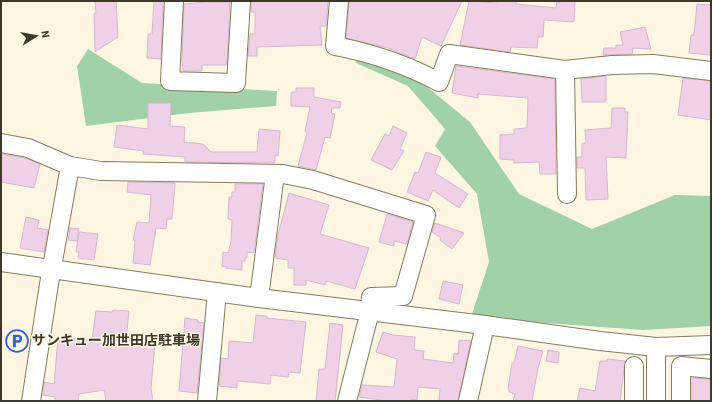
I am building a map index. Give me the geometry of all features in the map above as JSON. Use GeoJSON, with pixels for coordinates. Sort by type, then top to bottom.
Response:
{"type":"FeatureCollection","features":[{"type":"Feature","properties":{"kind":"street"},"geometry":{"type":"LineString","coordinates":[[174,1],[170,81],[236,83],[241,1]]}},
{"type":"Feature","properties":{"kind":"street"},"geometry":{"type":"LineString","coordinates":[[340,1],[335,46],[381,57],[410,67],[439,82],[449,54],[565,70],[612,65],[653,64],[711,71]]}},
{"type":"Feature","properties":{"kind":"street"},"geometry":{"type":"LineString","coordinates":[[565,70],[567,194]]}},
{"type":"Feature","properties":{"kind":"street"},"geometry":{"type":"LineString","coordinates":[[1,143],[28,148],[70,166],[100,171],[275,174],[313,180],[426,215],[403,296],[371,297],[370,311],[347,401]]}},
{"type":"Feature","properties":{"kind":"street"},"geometry":{"type":"LineString","coordinates":[[31,401],[51,270],[70,166]]}},
{"type":"Feature","properties":{"kind":"street"},"geometry":{"type":"LineString","coordinates":[[258,298],[275,174]]}},
{"type":"Feature","properties":{"kind":"street"},"geometry":{"type":"LineString","coordinates":[[1,262],[258,298],[485,325],[600,341],[656,347],[711,345]]}},
{"type":"Feature","properties":{"kind":"street"},"geometry":{"type":"LineString","coordinates":[[207,401],[217,292]]}},
{"type":"Feature","properties":{"kind":"street"},"geometry":{"type":"LineString","coordinates":[[468,401],[485,325]]}},
{"type":"Feature","properties":{"kind":"street"},"geometry":{"type":"LineString","coordinates":[[656,347],[656,401]]}},
{"type":"Feature","properties":{"kind":"street"},"geometry":{"type":"LineString","coordinates":[[634,366],[634,401]]}},
{"type":"Feature","properties":{"kind":"street"},"geometry":{"type":"LineString","coordinates":[[681,401],[681,366],[711,369]]}},
{"type":"Feature","properties":{"kind":"green space"},"geometry":{"type":"Polygon","coordinates":[[[88,49],[142,83],[277,91],[276,106],[189,113],[86,126],[77,66],[88,49]]]}},
{"type":"Feature","properties":{"kind":"green space"},"geometry":{"type":"Polygon","coordinates":[[[357,56],[410,73],[470,122],[519,194],[592,229],[675,195],[711,196],[711,326],[643,330],[531,322],[472,314],[489,262],[477,194],[435,146],[445,129],[408,86],[356,63],[357,56]]]}},
{"type":"Feature","properties":{"kind":"building"},"geometry":{"type":"Polygon","coordinates":[[[95,1],[116,1],[118,37],[95,52],[94,13],[96,13],[95,1]]]}},
{"type":"Feature","properties":{"kind":"building"},"geometry":{"type":"Polygon","coordinates":[[[154,1],[163,1],[161,59],[147,58],[148,34],[152,34],[154,1]]]}},
{"type":"Feature","properties":{"kind":"building"},"geometry":{"type":"Polygon","coordinates":[[[251,1],[328,1],[326,26],[320,26],[322,45],[257,47],[257,56],[248,56],[250,34],[255,34],[255,12],[251,12],[251,1]]]}},
{"type":"Feature","properties":{"kind":"building"},"geometry":{"type":"Polygon","coordinates":[[[349,1],[462,1],[441,46],[422,37],[415,59],[388,48],[346,38],[349,1]]]}},
{"type":"Feature","properties":{"kind":"building"},"geometry":{"type":"Polygon","coordinates":[[[469,1],[496,3],[497,1],[516,1],[516,4],[556,8],[557,2],[575,1],[574,22],[544,20],[543,37],[538,37],[537,48],[511,47],[510,52],[460,45],[469,1]]]}},
{"type":"Feature","properties":{"kind":"building"},"geometry":{"type":"Polygon","coordinates":[[[230,2],[227,65],[202,65],[202,71],[183,71],[184,4],[230,2]]]}},
{"type":"Feature","properties":{"kind":"building"},"geometry":{"type":"Polygon","coordinates":[[[697,4],[711,5],[711,55],[689,53],[691,35],[694,35],[697,4]]]}},
{"type":"Feature","properties":{"kind":"building"},"geometry":{"type":"Polygon","coordinates":[[[645,27],[651,49],[633,48],[632,54],[603,55],[604,48],[616,48],[616,45],[623,45],[620,32],[645,27]]]}},
{"type":"Feature","properties":{"kind":"building"},"geometry":{"type":"Polygon","coordinates":[[[456,66],[555,79],[556,174],[540,174],[539,162],[514,163],[514,160],[500,159],[500,135],[514,134],[514,129],[527,128],[528,98],[478,94],[478,98],[452,93],[456,66]]]}},
{"type":"Feature","properties":{"kind":"building"},"geometry":{"type":"Polygon","coordinates":[[[606,76],[606,102],[582,102],[581,79],[606,76]]]}},
{"type":"Feature","properties":{"kind":"building"},"geometry":{"type":"Polygon","coordinates":[[[683,78],[711,81],[711,120],[678,115],[683,78]]]}},
{"type":"Feature","properties":{"kind":"building"},"geometry":{"type":"Polygon","coordinates":[[[296,88],[314,88],[314,97],[341,102],[340,108],[332,108],[331,113],[335,114],[330,138],[325,137],[316,170],[298,166],[307,133],[305,131],[310,107],[291,106],[291,92],[296,92],[296,88]]]}},
{"type":"Feature","properties":{"kind":"building"},"geometry":{"type":"Polygon","coordinates":[[[148,103],[171,103],[170,126],[185,127],[184,142],[203,144],[211,152],[257,152],[259,129],[280,131],[278,156],[275,155],[275,163],[185,162],[185,157],[143,154],[144,151],[114,147],[117,125],[148,129],[148,103]]]}},
{"type":"Feature","properties":{"kind":"building"},"geometry":{"type":"Polygon","coordinates":[[[612,108],[625,108],[625,112],[628,112],[626,158],[606,157],[608,199],[586,200],[585,168],[577,168],[577,157],[582,157],[582,143],[586,143],[585,130],[611,128],[612,108]]]}},
{"type":"Feature","properties":{"kind":"building"},"geometry":{"type":"Polygon","coordinates":[[[393,126],[407,133],[400,149],[404,151],[392,170],[371,160],[385,134],[389,136],[393,126]]]}},
{"type":"Feature","properties":{"kind":"building"},"geometry":{"type":"Polygon","coordinates":[[[426,152],[441,157],[435,173],[468,194],[459,208],[433,190],[428,201],[407,192],[415,172],[418,173],[426,152]]]}},
{"type":"Feature","properties":{"kind":"building"},"geometry":{"type":"Polygon","coordinates":[[[1,154],[25,158],[40,164],[34,188],[1,182],[1,154]]]}},
{"type":"Feature","properties":{"kind":"building"},"geometry":{"type":"Polygon","coordinates":[[[128,182],[175,183],[172,219],[167,219],[166,229],[156,228],[150,265],[133,263],[135,240],[133,240],[137,222],[149,223],[151,195],[127,192],[128,182]]]}},
{"type":"Feature","properties":{"kind":"building"},"geometry":{"type":"Polygon","coordinates":[[[235,184],[263,184],[254,253],[247,252],[247,258],[245,258],[245,261],[242,261],[242,270],[222,266],[223,252],[228,253],[231,242],[232,220],[228,219],[229,197],[232,197],[232,192],[235,192],[235,184]]]}},
{"type":"Feature","properties":{"kind":"building"},"geometry":{"type":"Polygon","coordinates":[[[289,193],[329,205],[320,234],[369,248],[355,289],[326,281],[325,285],[306,280],[306,285],[294,285],[294,268],[288,268],[288,260],[275,258],[278,235],[289,193]]]}},
{"type":"Feature","properties":{"kind":"building"},"geometry":{"type":"Polygon","coordinates":[[[387,214],[413,222],[407,244],[394,241],[394,246],[379,242],[387,214]]]}},
{"type":"Feature","properties":{"kind":"building"},"geometry":{"type":"Polygon","coordinates":[[[26,217],[39,220],[37,228],[48,230],[44,252],[20,248],[26,217]]]}},
{"type":"Feature","properties":{"kind":"building"},"geometry":{"type":"Polygon","coordinates":[[[435,223],[464,233],[452,249],[440,240],[441,238],[432,232],[435,223]]]}},
{"type":"Feature","properties":{"kind":"building"},"geometry":{"type":"Polygon","coordinates":[[[70,228],[79,229],[77,241],[68,240],[70,228]]]}},
{"type":"Feature","properties":{"kind":"building"},"geometry":{"type":"Polygon","coordinates":[[[79,232],[98,234],[94,260],[78,258],[79,252],[76,252],[79,232]]]}},
{"type":"Feature","properties":{"kind":"building"},"geometry":{"type":"Polygon","coordinates":[[[443,281],[463,285],[459,304],[439,299],[443,281]]]}},
{"type":"Feature","properties":{"kind":"building"},"geometry":{"type":"Polygon","coordinates":[[[113,310],[129,311],[126,340],[155,343],[151,388],[153,401],[106,401],[104,390],[79,394],[78,401],[55,401],[55,397],[43,395],[44,382],[54,384],[58,338],[92,340],[96,311],[112,312],[113,310]]]}},
{"type":"Feature","properties":{"kind":"building"},"geometry":{"type":"Polygon","coordinates":[[[256,315],[267,316],[267,318],[306,322],[300,373],[289,372],[288,377],[271,375],[270,384],[237,381],[237,388],[219,386],[221,358],[228,359],[229,341],[253,343],[256,315]]]}},
{"type":"Feature","properties":{"kind":"building"},"geometry":{"type":"Polygon","coordinates":[[[185,318],[198,320],[198,322],[204,323],[197,393],[179,391],[185,318]]]}},
{"type":"Feature","properties":{"kind":"building"},"geometry":{"type":"Polygon","coordinates":[[[330,323],[343,325],[335,401],[316,401],[319,369],[325,369],[330,323]]]}},
{"type":"Feature","properties":{"kind":"building"},"geometry":{"type":"Polygon","coordinates":[[[383,332],[392,335],[415,337],[414,350],[424,351],[423,359],[453,363],[454,353],[458,354],[459,340],[471,341],[458,401],[439,401],[440,389],[418,387],[417,400],[411,399],[411,401],[388,401],[359,397],[362,385],[394,387],[397,359],[376,352],[383,332]]]}},
{"type":"Feature","properties":{"kind":"building"},"geometry":{"type":"Polygon","coordinates":[[[518,346],[543,351],[538,368],[532,401],[513,401],[515,394],[509,392],[508,389],[512,363],[514,363],[518,346]]]}},
{"type":"Feature","properties":{"kind":"building"},"geometry":{"type":"Polygon","coordinates":[[[548,350],[559,352],[558,363],[546,361],[548,350]]]}},
{"type":"Feature","properties":{"kind":"building"},"geometry":{"type":"Polygon","coordinates":[[[607,359],[625,361],[620,401],[577,401],[580,388],[595,391],[600,361],[607,361],[607,359]]]}},
{"type":"Feature","properties":{"kind":"building"},"geometry":{"type":"Polygon","coordinates":[[[692,378],[711,379],[711,401],[692,401],[692,378]]]}},
{"type":"Feature","properties":{"kind":"place","name":"サンキュー加世田店駐車場"},"geometry":{"type":"Point","coordinates":[17,341]}}]}
